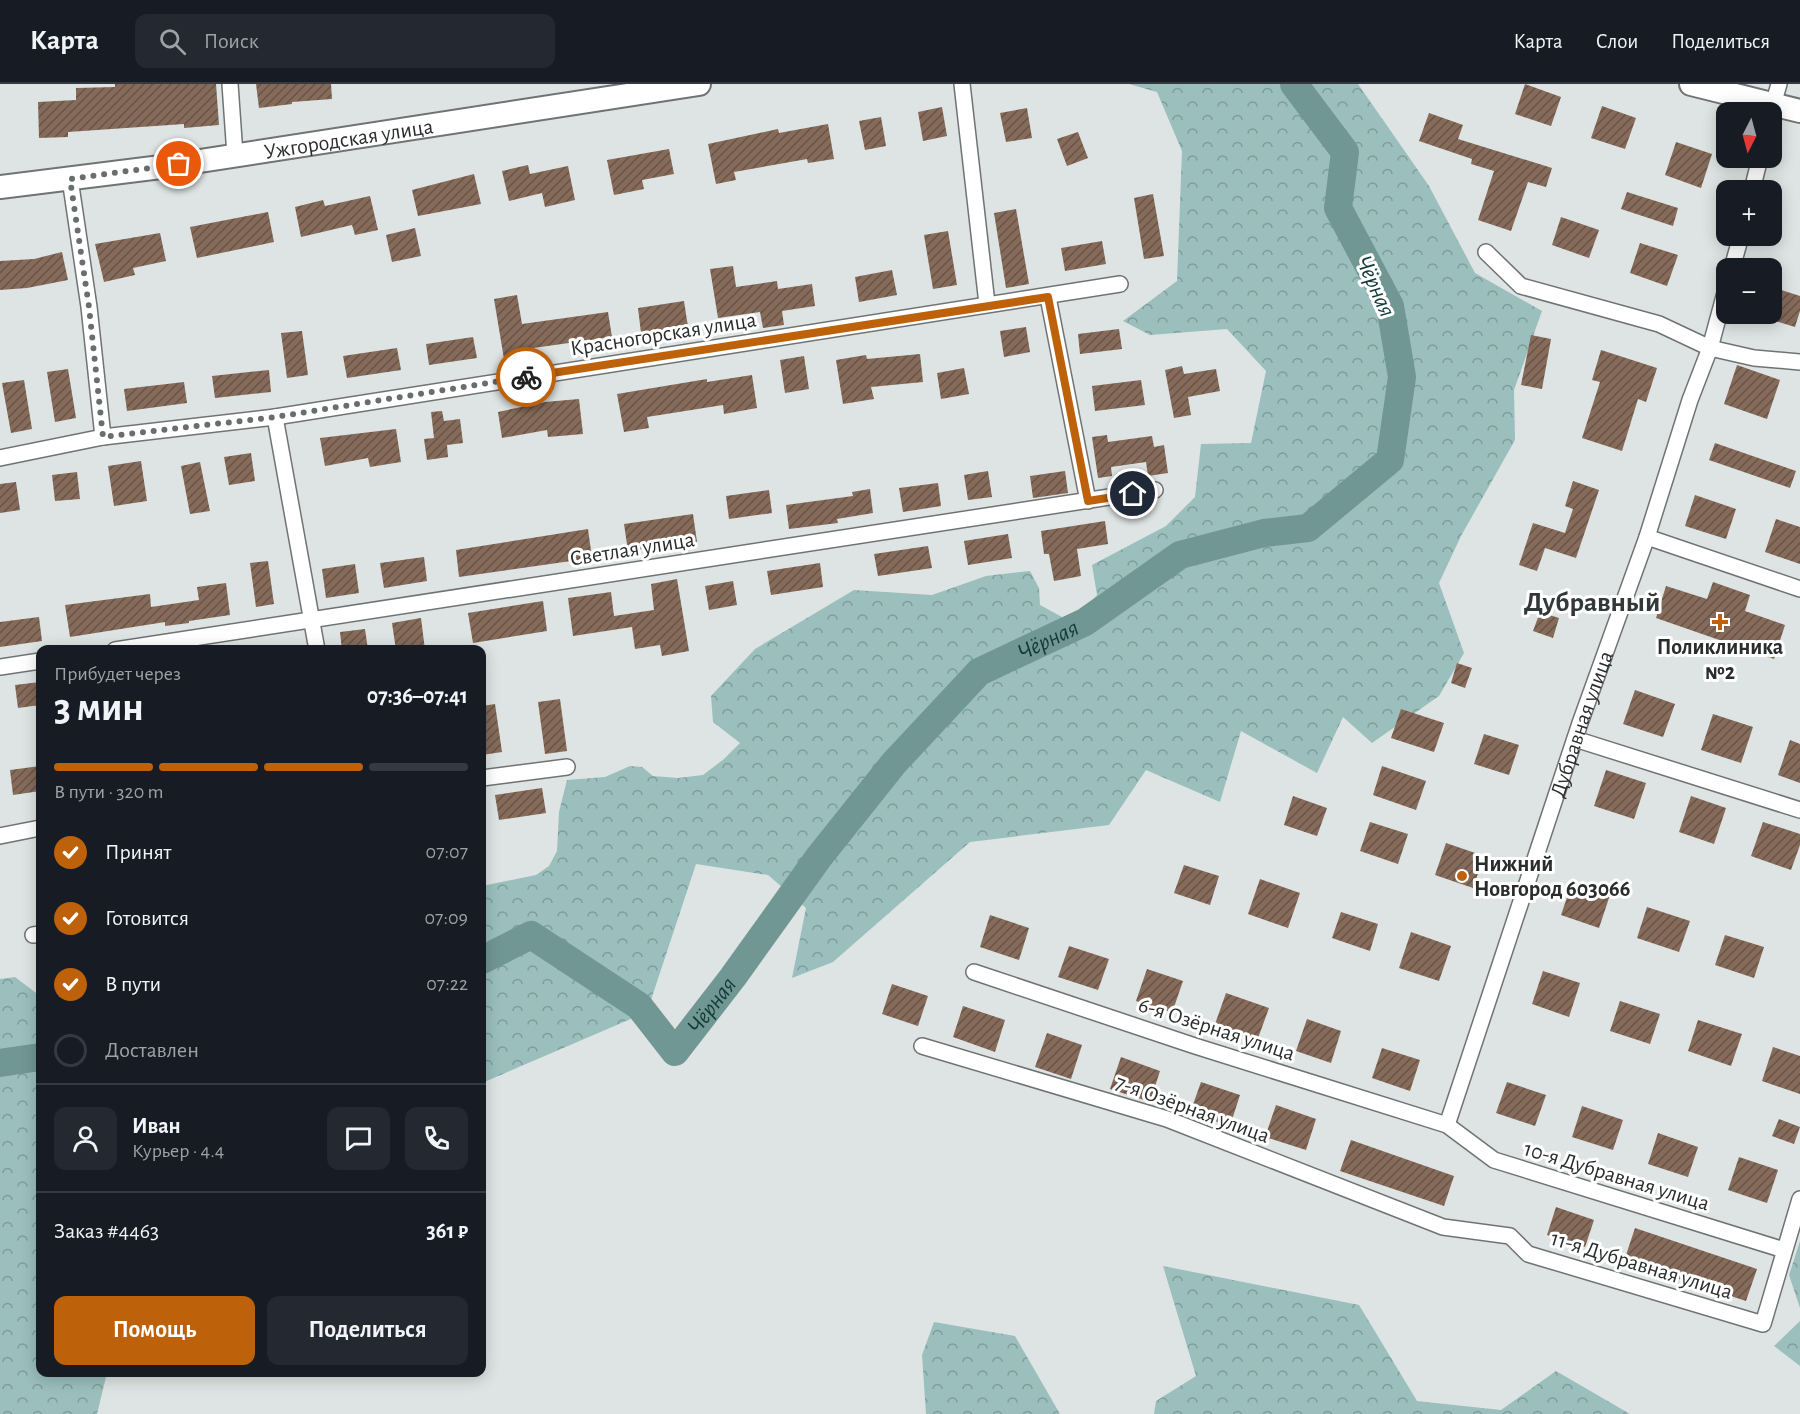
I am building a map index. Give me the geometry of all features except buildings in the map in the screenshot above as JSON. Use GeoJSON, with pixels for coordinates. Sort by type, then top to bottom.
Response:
{"type":"FeatureCollection","features":[{"type":"Feature","properties":{"kind":"main road","name":"Ужгородская улица"},"geometry":{"type":"LineString","coordinates":[[0,187],[235,155],[699,84]]}},
{"type":"Feature","properties":{"kind":"main road"},"geometry":{"type":"LineString","coordinates":[[1691,84],[1774,100],[1800,111]]}},
{"type":"Feature","properties":{"kind":"street"},"geometry":{"type":"LineString","coordinates":[[230,84],[235,155]]}},
{"type":"Feature","properties":{"kind":"street"},"geometry":{"type":"LineString","coordinates":[[962,84],[987,304]]}},
{"type":"Feature","properties":{"kind":"street"},"geometry":{"type":"LineString","coordinates":[[70,179],[89,307],[103,437]]}},
{"type":"Feature","properties":{"kind":"street"},"geometry":{"type":"LineString","coordinates":[[1486,252],[1521,286],[1659,324],[1710,348],[1754,358],[1800,362]]}},
{"type":"Feature","properties":{"kind":"street","name":"Красногорская улица"},"geometry":{"type":"LineString","coordinates":[[0,458],[103,437],[275,417],[1120,285]]}},
{"type":"Feature","properties":{"kind":"street"},"geometry":{"type":"LineString","coordinates":[[1048,297],[1088,501]]}},
{"type":"Feature","properties":{"kind":"street","name":"Дубравная улица"},"geometry":{"type":"LineString","coordinates":[[1447,1125],[1620,605],[1647,537],[1717,324]]}},
{"type":"Feature","properties":{"kind":"street"},"geometry":{"type":"LineString","coordinates":[[275,417],[315,645]]}},
{"type":"Feature","properties":{"kind":"street","name":"Светлая улица"},"geometry":{"type":"LineString","coordinates":[[147,645],[1155,490]]}},
{"type":"Feature","properties":{"kind":"street"},"geometry":{"type":"LineString","coordinates":[[1647,537],[1800,589]]}},
{"type":"Feature","properties":{"kind":"street"},"geometry":{"type":"LineString","coordinates":[[0,667],[36,662]]}},
{"type":"Feature","properties":{"kind":"street"},"geometry":{"type":"LineString","coordinates":[[1575,739],[1800,810]]}},
{"type":"Feature","properties":{"kind":"street"},"geometry":{"type":"LineString","coordinates":[[486,777],[567,767]]}},
{"type":"Feature","properties":{"kind":"street"},"geometry":{"type":"LineString","coordinates":[[0,836],[36,829]]}},
{"type":"Feature","properties":{"kind":"street","name":"6-я Озёрная улица"},"geometry":{"type":"LineString","coordinates":[[974,972],[1195,1046],[1447,1125]]}},
{"type":"Feature","properties":{"kind":"street","name":"7-я Озёрная улица"},"geometry":{"type":"LineString","coordinates":[[922,1046],[1167,1119],[1443,1227]]}},
{"type":"Feature","properties":{"kind":"street","name":"10-я Дубравная улица"},"geometry":{"type":"LineString","coordinates":[[1447,1125],[1494,1160],[1784,1250]]}},
{"type":"Feature","properties":{"kind":"street"},"geometry":{"type":"LineString","coordinates":[[1784,1250],[1800,1199]]}},
{"type":"Feature","properties":{"kind":"street","name":"11-я Дубравная улица"},"geometry":{"type":"LineString","coordinates":[[1443,1227],[1510,1236],[1528,1254],[1763,1324],[1784,1250]]}},
{"type":"Feature","properties":{"kind":"green space"},"geometry":{"type":"Polygon","coordinates":[[[1129,84],[1358,84],[1429,186],[1475,273],[1542,311],[1514,390],[1515,440],[1461,536],[1439,583],[1464,653],[1439,696],[1372,743],[1343,717],[1317,773],[1241,731],[1220,802],[1146,770],[1109,825],[970,842],[833,962],[792,978],[806,908],[768,875],[696,864],[647,1012],[486,1081],[486,885],[536,875],[549,866],[557,851],[559,812],[567,780],[605,777],[630,766],[642,767],[653,776],[678,778],[703,775],[740,743],[713,722],[711,696],[755,649],[854,590],[932,595],[986,576],[1030,571],[1039,588],[1040,605],[1073,623],[1097,595],[1092,565],[1166,526],[1195,497],[1201,444],[1251,443],[1266,371],[1227,329],[1150,335],[1123,321],[1177,281],[1182,151],[1157,92],[1129,84]]]}},
{"type":"Feature","properties":{"kind":"green space"},"geometry":{"type":"Polygon","coordinates":[[[15,977],[36,993],[36,1377],[106,1377],[97,1414],[0,1414],[0,979],[15,977]]]}},
{"type":"Feature","properties":{"kind":"green space"},"geometry":{"type":"Polygon","coordinates":[[[1800,1241],[1800,1308],[1789,1275],[1800,1241]]]}},
{"type":"Feature","properties":{"kind":"green space"},"geometry":{"type":"Polygon","coordinates":[[[1163,1266],[1359,1305],[1417,1401],[1501,1410],[1556,1371],[1630,1414],[1154,1414],[1156,1401],[1196,1376],[1163,1266]]]}},
{"type":"Feature","properties":{"kind":"green space"},"geometry":{"type":"Polygon","coordinates":[[[1800,1321],[1800,1366],[1774,1346],[1800,1321]]]}},
{"type":"Feature","properties":{"kind":"green space"},"geometry":{"type":"Polygon","coordinates":[[[934,1322],[1015,1336],[1060,1414],[926,1414],[922,1355],[934,1322]]]}},
{"type":"Feature","properties":{"kind":"waterway","name":"Чёрная"},"geometry":{"type":"LineString","coordinates":[[486,958],[531,935],[639,1006],[675,1052],[733,977],[819,857],[894,763],[979,672],[1085,622],[1180,555],[1264,533],[1308,528],[1390,460],[1402,377],[1390,306],[1338,208],[1345,152],[1294,84]]}},
{"type":"Feature","properties":{"kind":"waterway","name":"Чёрная"},"geometry":{"type":"LineString","coordinates":[[0,1063],[36,1058]]}},
{"type":"Feature","properties":{"kind":"way so far"},"geometry":{"type":"LineString","coordinates":[[179,164],[70,179],[89,307],[103,437],[275,417],[526,377]]}},
{"type":"Feature","properties":{"kind":"place","name":"Поликлиника №2"},"geometry":{"type":"Point","coordinates":[1720,622]}},
{"type":"Feature","properties":{"kind":"place","name":"Нижний Новгород 603066"},"geometry":{"type":"Point","coordinates":[1462,876]}},
{"type":"Feature","properties":{"kind":"district","name":"Дубравный"},"geometry":{"type":"Point","coordinates":[1592,601]}},
{"type":"Feature","properties":{"kind":"route"},"geometry":{"type":"LineString","coordinates":[[526,377],[987,304],[1048,297],[1088,501],[1133,494]]}}]}
